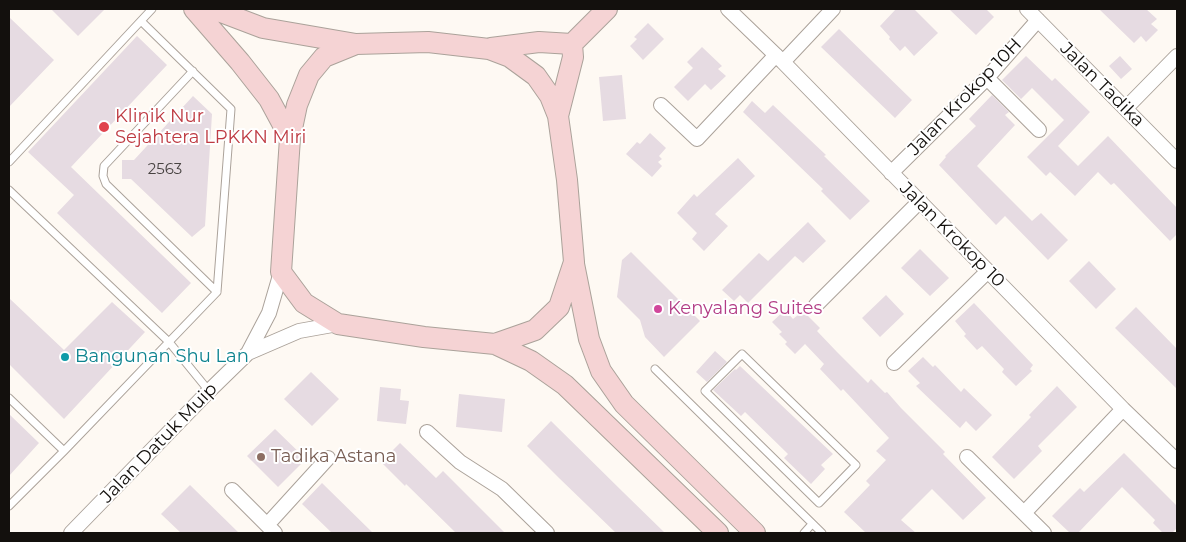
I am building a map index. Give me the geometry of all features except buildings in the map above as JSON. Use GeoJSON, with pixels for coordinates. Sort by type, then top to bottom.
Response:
{"type":"FeatureCollection","features":[{"type":"Feature","properties":{"kind":"street"},"geometry":{"type":"LineString","coordinates":[[194,9],[269,99],[290,138]]}},
{"type":"Feature","properties":{"kind":"street"},"geometry":{"type":"LineString","coordinates":[[213,9],[263,28],[356,44],[428,42],[488,48],[539,42],[572,44],[607,9]]}},
{"type":"Feature","properties":{"kind":"street","name":"Jalan Krokop 10"},"geometry":{"type":"LineString","coordinates":[[728,9],[920,201],[1123,409],[1177,461]]}},
{"type":"Feature","properties":{"kind":"street"},"geometry":{"type":"LineString","coordinates":[[661,105],[697,139],[779,59],[834,9]]}},
{"type":"Feature","properties":{"kind":"street","name":"Jalan Tadika"},"geometry":{"type":"LineString","coordinates":[[1027,9],[1177,161]]}},
{"type":"Feature","properties":{"kind":"street","name":"Jalan Krokop 10H"},"geometry":{"type":"LineString","coordinates":[[891,173],[987,78],[1038,20]]}},
{"type":"Feature","properties":{"kind":"street"},"geometry":{"type":"LineString","coordinates":[[248,353],[269,313],[281,272],[290,138],[296,105],[309,75],[324,58],[356,44]]}},
{"type":"Feature","properties":{"kind":"street"},"geometry":{"type":"LineString","coordinates":[[558,116],[573,57],[572,44]]}},
{"type":"Feature","properties":{"kind":"street"},"geometry":{"type":"LineString","coordinates":[[488,48],[510,57],[536,76],[550,96],[558,116],[567,180],[574,262],[589,339],[601,371],[624,404],[754,533]]}},
{"type":"Feature","properties":{"kind":"street"},"geometry":{"type":"LineString","coordinates":[[1126,108],[1177,56]]}},
{"type":"Feature","properties":{"kind":"street"},"geometry":{"type":"LineString","coordinates":[[987,78],[1039,130]]}},
{"type":"Feature","properties":{"kind":"street"},"geometry":{"type":"LineString","coordinates":[[816,305],[920,201]]}},
{"type":"Feature","properties":{"kind":"street"},"geometry":{"type":"LineString","coordinates":[[495,344],[535,330],[560,307],[574,262]]}},
{"type":"Feature","properties":{"kind":"street"},"geometry":{"type":"LineString","coordinates":[[894,363],[988,271]]}},
{"type":"Feature","properties":{"kind":"street"},"geometry":{"type":"LineString","coordinates":[[281,272],[304,303],[338,324]]}},
{"type":"Feature","properties":{"kind":"street"},"geometry":{"type":"LineString","coordinates":[[248,353],[299,331],[338,324],[424,337],[495,344],[531,361],[565,385],[718,533]]}},
{"type":"Feature","properties":{"kind":"street","name":"Jalan Datuk Muip"},"geometry":{"type":"LineString","coordinates":[[71,533],[209,390],[248,353]]}},
{"type":"Feature","properties":{"kind":"street"},"geometry":{"type":"LineString","coordinates":[[1025,512],[1123,409]]}},
{"type":"Feature","properties":{"kind":"street"},"geometry":{"type":"LineString","coordinates":[[427,432],[460,462],[502,489],[547,533]]}},
{"type":"Feature","properties":{"kind":"street"},"geometry":{"type":"LineString","coordinates":[[967,456],[1044,533]]}},
{"type":"Feature","properties":{"kind":"street"},"geometry":{"type":"LineString","coordinates":[[232,490],[271,529],[328,458]]}},
{"type":"Feature","properties":{"kind":"lane"},"geometry":{"type":"LineString","coordinates":[[9,162],[152,9]]}},
{"type":"Feature","properties":{"kind":"lane"},"geometry":{"type":"LineString","coordinates":[[9,506],[218,292],[231,108],[141,21]]}},
{"type":"Feature","properties":{"kind":"lane"},"geometry":{"type":"LineString","coordinates":[[193,71],[104,166],[103,176],[106,184],[218,292]]}},
{"type":"Feature","properties":{"kind":"lane"},"geometry":{"type":"LineString","coordinates":[[9,190],[168,342],[209,390]]}},
{"type":"Feature","properties":{"kind":"lane"},"geometry":{"type":"LineString","coordinates":[[742,354],[856,465],[819,502],[705,391],[742,354]]}},
{"type":"Feature","properties":{"kind":"lane"},"geometry":{"type":"LineString","coordinates":[[655,369],[822,533]]}},
{"type":"Feature","properties":{"kind":"lane"},"geometry":{"type":"LineString","coordinates":[[9,398],[64,451]]}},
{"type":"Feature","properties":{"kind":"lane"},"geometry":{"type":"LineString","coordinates":[[804,533],[812,524]]}},
{"type":"Feature","properties":{"kind":"place","name":"Klinik Nur Sejahtera LPKKN Miri"},"geometry":{"type":"Point","coordinates":[104,127]}},
{"type":"Feature","properties":{"kind":"place","name":"Kenyalang Suites"},"geometry":{"type":"Point","coordinates":[658,309]}},
{"type":"Feature","properties":{"kind":"place","name":"Bangunan Shu Lan"},"geometry":{"type":"Point","coordinates":[65,357]}},
{"type":"Feature","properties":{"kind":"place","name":"Tadika Astana"},"geometry":{"type":"Point","coordinates":[261,457]}}]}
